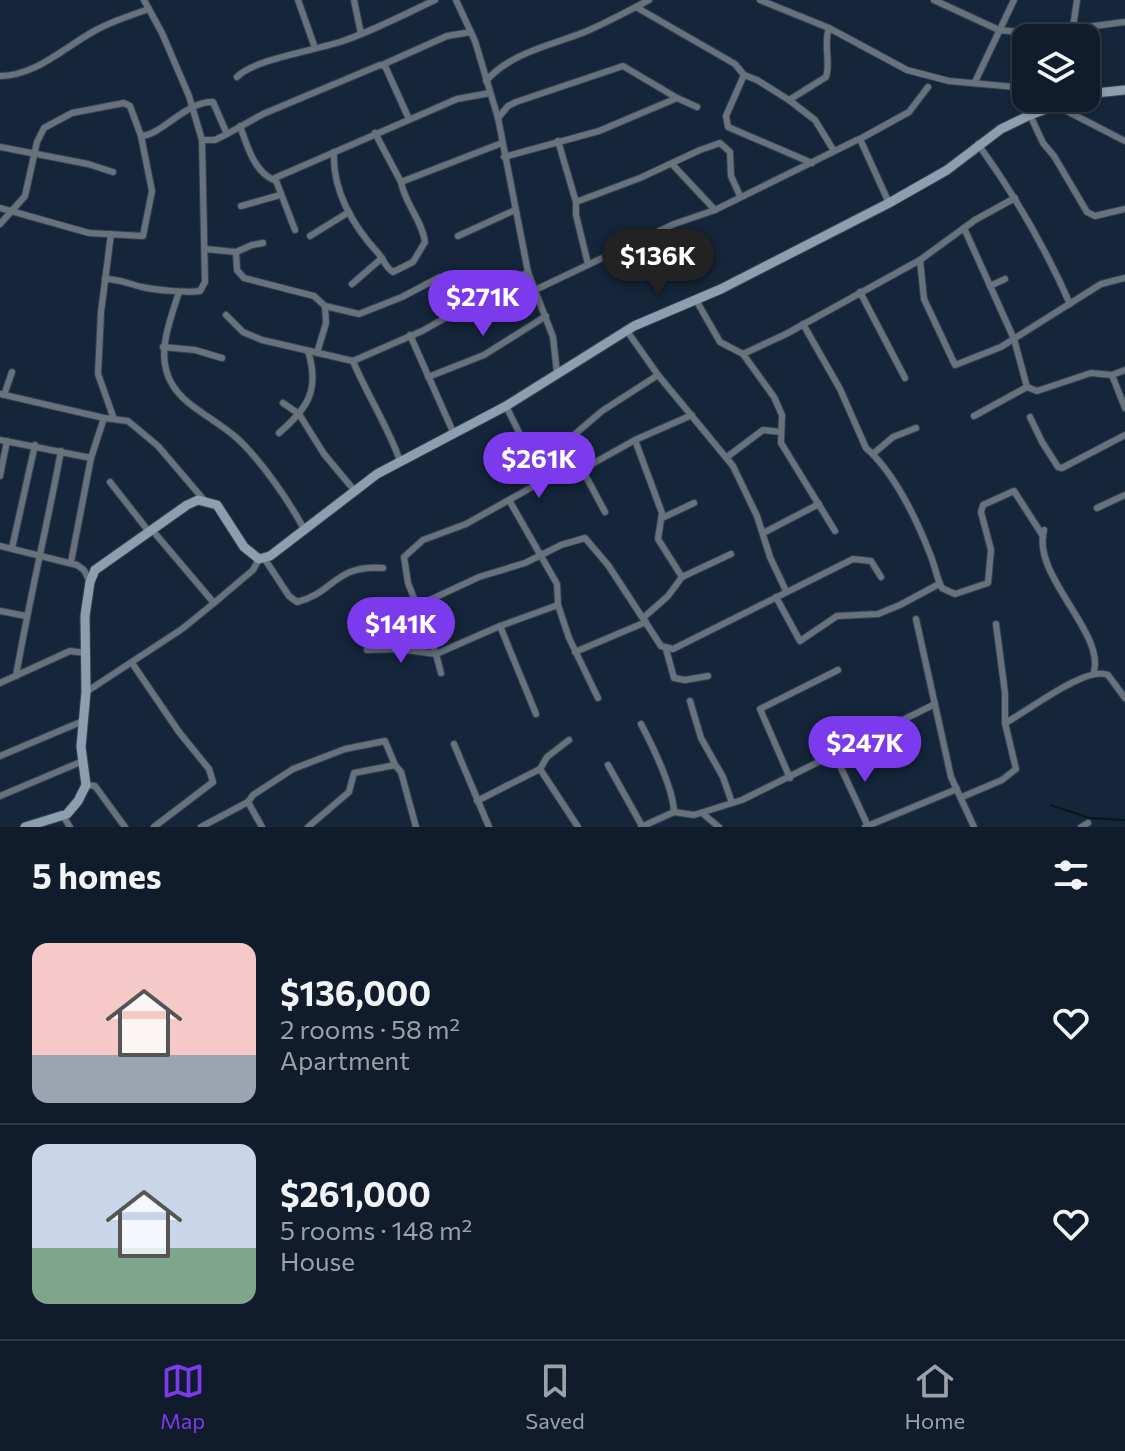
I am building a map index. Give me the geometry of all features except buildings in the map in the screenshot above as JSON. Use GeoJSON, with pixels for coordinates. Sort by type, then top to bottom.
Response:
{"type":"FeatureCollection","features":[{"type":"Feature","properties":{"kind":"street"},"geometry":{"type":"LineString","coordinates":[[105,279],[179,292],[197,292],[204,287],[202,140],[193,107],[162,33],[144,0]]}},
{"type":"Feature","properties":{"kind":"street"},"geometry":{"type":"LineString","coordinates":[[298,0],[315,48]]}},
{"type":"Feature","properties":{"kind":"street"},"geometry":{"type":"LineString","coordinates":[[354,0],[361,34]]}},
{"type":"Feature","properties":{"kind":"street"},"geometry":{"type":"LineString","coordinates":[[415,0],[416,9]]}},
{"type":"Feature","properties":{"kind":"street"},"geometry":{"type":"LineString","coordinates":[[237,77],[256,65],[361,34],[435,0]]}},
{"type":"Feature","properties":{"kind":"street"},"geometry":{"type":"LineString","coordinates":[[456,0],[471,32],[498,118],[528,272],[556,346],[557,373]]}},
{"type":"Feature","properties":{"kind":"street"},"geometry":{"type":"LineString","coordinates":[[486,81],[497,70],[541,46],[583,33],[649,0]]}},
{"type":"Feature","properties":{"kind":"street"},"geometry":{"type":"LineString","coordinates":[[760,0],[829,28],[907,70],[949,81],[1012,86]]}},
{"type":"Feature","properties":{"kind":"street"},"geometry":{"type":"LineString","coordinates":[[934,0],[946,2],[999,30],[1012,31]]}},
{"type":"Feature","properties":{"kind":"street"},"geometry":{"type":"LineString","coordinates":[[975,82],[1014,0]]}},
{"type":"Feature","properties":{"kind":"street"},"geometry":{"type":"LineString","coordinates":[[1073,24],[1077,0]]}},
{"type":"Feature","properties":{"kind":"street"},"geometry":{"type":"LineString","coordinates":[[636,7],[735,64],[744,75],[789,100],[815,120],[834,151]]}},
{"type":"Feature","properties":{"kind":"street"},"geometry":{"type":"LineString","coordinates":[[0,76],[31,68],[97,30],[149,9]]}},
{"type":"Feature","properties":{"kind":"street"},"geometry":{"type":"LineString","coordinates":[[1100,24],[1125,22]]}},
{"type":"Feature","properties":{"kind":"street"},"geometry":{"type":"LineString","coordinates":[[789,100],[826,77],[829,28]]}},
{"type":"Feature","properties":{"kind":"street"},"geometry":{"type":"LineString","coordinates":[[202,140],[215,140],[240,126],[447,36],[471,32]]}},
{"type":"Feature","properties":{"kind":"street"},"geometry":{"type":"LineString","coordinates":[[382,65],[409,119]]}},
{"type":"Feature","properties":{"kind":"street"},"geometry":{"type":"LineString","coordinates":[[498,118],[516,102],[623,66],[697,107]]}},
{"type":"Feature","properties":{"kind":"street"},"geometry":{"type":"LineString","coordinates":[[983,66],[991,84]]}},
{"type":"Feature","properties":{"kind":"street"},"geometry":{"type":"LineString","coordinates":[[744,75],[726,116],[728,127],[812,163]]}},
{"type":"Feature","properties":{"kind":"street"},"geometry":{"type":"LineString","coordinates":[[535,290],[674,224],[715,210],[860,139],[904,116],[928,87]]}},
{"type":"Feature","properties":{"kind":"street"},"geometry":{"type":"LineString","coordinates":[[1100,93],[1125,90]]}},
{"type":"Feature","properties":{"kind":"street"},"geometry":{"type":"LineString","coordinates":[[274,180],[457,99],[490,93]]}},
{"type":"Feature","properties":{"kind":"street"},"geometry":{"type":"LineString","coordinates":[[504,157],[599,131],[677,98]]}},
{"type":"Feature","properties":{"kind":"street"},"geometry":{"type":"LineString","coordinates":[[141,136],[149,136],[193,107],[213,102],[227,134]]}},
{"type":"Feature","properties":{"kind":"street"},"geometry":{"type":"LineString","coordinates":[[0,208],[11,211],[56,225],[89,233],[140,237],[144,234],[152,191],[141,136],[130,106],[113,104],[72,113],[51,122],[40,134],[25,196],[11,211],[0,224]]}},
{"type":"Feature","properties":{"kind":"street"},"geometry":{"type":"LineString","coordinates":[[86,692],[182,629],[249,574],[261,559],[274,553],[354,490],[400,461],[506,406],[651,318],[696,300],[889,203],[947,170],[978,144],[1036,112]]}},
{"type":"Feature","properties":{"kind":"street"},"geometry":{"type":"LineString","coordinates":[[1069,112],[1125,141]]}},
{"type":"Feature","properties":{"kind":"street"},"geometry":{"type":"LineString","coordinates":[[1030,115],[1043,143],[1087,212],[1095,216],[1125,209]]}},
{"type":"Feature","properties":{"kind":"street"},"geometry":{"type":"LineString","coordinates":[[240,126],[258,168],[274,180],[295,230]]}},
{"type":"Feature","properties":{"kind":"street"},"geometry":{"type":"LineString","coordinates":[[334,152],[337,185],[349,212],[388,269],[397,271],[416,258],[425,242],[406,201],[401,182],[375,133]]}},
{"type":"Feature","properties":{"kind":"street"},"geometry":{"type":"LineString","coordinates":[[860,139],[889,203]]}},
{"type":"Feature","properties":{"kind":"street"},"geometry":{"type":"LineString","coordinates":[[558,141],[576,202],[576,215],[588,264]]}},
{"type":"Feature","properties":{"kind":"street"},"geometry":{"type":"LineString","coordinates":[[401,182],[502,143]]}},
{"type":"Feature","properties":{"kind":"street"},"geometry":{"type":"LineString","coordinates":[[576,202],[672,164],[712,144],[723,144],[730,152],[731,176],[740,196]]}},
{"type":"Feature","properties":{"kind":"street"},"geometry":{"type":"LineString","coordinates":[[978,144],[1015,198],[1047,254],[1070,304]]}},
{"type":"Feature","properties":{"kind":"street"},"geometry":{"type":"LineString","coordinates":[[0,147],[88,164],[113,172]]}},
{"type":"Feature","properties":{"kind":"street"},"geometry":{"type":"LineString","coordinates":[[672,164],[715,210]]}},
{"type":"Feature","properties":{"kind":"street"},"geometry":{"type":"LineString","coordinates":[[241,206],[280,195]]}},
{"type":"Feature","properties":{"kind":"street"},"geometry":{"type":"LineString","coordinates":[[743,354],[920,260],[964,228],[1015,198]]}},
{"type":"Feature","properties":{"kind":"street"},"geometry":{"type":"LineString","coordinates":[[458,236],[515,210]]}},
{"type":"Feature","properties":{"kind":"street"},"geometry":{"type":"LineString","coordinates":[[310,236],[349,212]]}},
{"type":"Feature","properties":{"kind":"street"},"geometry":{"type":"LineString","coordinates":[[964,228],[1014,339],[1027,387]]}},
{"type":"Feature","properties":{"kind":"street"},"geometry":{"type":"LineString","coordinates":[[111,234],[98,374],[114,419]]}},
{"type":"Feature","properties":{"kind":"street"},"geometry":{"type":"LineString","coordinates":[[205,249],[236,252],[263,243]]}},
{"type":"Feature","properties":{"kind":"street"},"geometry":{"type":"LineString","coordinates":[[236,252],[237,270],[244,278],[314,296],[325,306],[359,314],[443,277],[462,309]]}},
{"type":"Feature","properties":{"kind":"street"},"geometry":{"type":"LineString","coordinates":[[352,284],[382,258]]}},
{"type":"Feature","properties":{"kind":"street"},"geometry":{"type":"LineString","coordinates":[[920,260],[924,299],[952,364],[958,365],[1014,339],[1101,284],[1125,278]]}},
{"type":"Feature","properties":{"kind":"street"},"geometry":{"type":"LineString","coordinates":[[226,315],[250,336],[353,361],[462,309],[528,272]]}},
{"type":"Feature","properties":{"kind":"street"},"geometry":{"type":"LineString","coordinates":[[990,286],[1005,279]]}},
{"type":"Feature","properties":{"kind":"street"},"geometry":{"type":"LineString","coordinates":[[179,292],[163,347],[168,376],[174,389],[237,438],[286,499],[304,529]]}},
{"type":"Feature","properties":{"kind":"street"},"geometry":{"type":"LineString","coordinates":[[860,292],[905,378]]}},
{"type":"Feature","properties":{"kind":"street"},"geometry":{"type":"LineString","coordinates":[[696,300],[720,342],[743,354],[774,397],[784,421],[781,443],[835,531]]}},
{"type":"Feature","properties":{"kind":"street"},"geometry":{"type":"LineString","coordinates":[[317,353],[326,323],[325,306]]}},
{"type":"Feature","properties":{"kind":"street"},"geometry":{"type":"LineString","coordinates":[[428,377],[484,355],[546,316]]}},
{"type":"Feature","properties":{"kind":"street"},"geometry":{"type":"LineString","coordinates":[[803,324],[840,389],[866,448],[900,492],[922,533],[940,577],[939,584]]}},
{"type":"Feature","properties":{"kind":"street"},"geometry":{"type":"LineString","coordinates":[[627,331],[658,375],[727,457],[749,498],[786,591]]}},
{"type":"Feature","properties":{"kind":"street"},"geometry":{"type":"LineString","coordinates":[[410,335],[454,434]]}},
{"type":"Feature","properties":{"kind":"street"},"geometry":{"type":"LineString","coordinates":[[163,347],[195,350],[222,358]]}},
{"type":"Feature","properties":{"kind":"street"},"geometry":{"type":"LineString","coordinates":[[279,433],[299,414],[314,386],[308,351]]}},
{"type":"Feature","properties":{"kind":"street"},"geometry":{"type":"LineString","coordinates":[[353,361],[394,442],[400,461]]}},
{"type":"Feature","properties":{"kind":"street"},"geometry":{"type":"LineString","coordinates":[[1027,387],[1037,391],[1091,373],[1112,375],[1125,370]]}},
{"type":"Feature","properties":{"kind":"street"},"geometry":{"type":"LineString","coordinates":[[12,372],[2,395],[136,425],[204,500],[223,510],[244,547],[261,559],[297,602],[349,571],[383,568]]}},
{"type":"Feature","properties":{"kind":"street"},"geometry":{"type":"LineString","coordinates":[[605,512],[569,445],[569,438],[602,411],[658,375]]}},
{"type":"Feature","properties":{"kind":"street"},"geometry":{"type":"LineString","coordinates":[[1112,375],[1125,408]]}},
{"type":"Feature","properties":{"kind":"street"},"geometry":{"type":"LineString","coordinates":[[974,416],[1027,387]]}},
{"type":"Feature","properties":{"kind":"street"},"geometry":{"type":"LineString","coordinates":[[283,403],[299,414],[324,454],[354,490]]}},
{"type":"Feature","properties":{"kind":"street"},"geometry":{"type":"LineString","coordinates":[[506,406],[543,481]]}},
{"type":"Feature","properties":{"kind":"street"},"geometry":{"type":"LineString","coordinates":[[441,673],[419,605],[408,583],[404,564],[407,553],[423,540],[466,524],[543,481],[581,469],[635,440],[692,415]]}},
{"type":"Feature","properties":{"kind":"street"},"geometry":{"type":"LineString","coordinates":[[1030,417],[1042,442],[1058,467],[1062,468],[1125,435]]}},
{"type":"Feature","properties":{"kind":"street"},"geometry":{"type":"LineString","coordinates":[[71,562],[91,458],[104,418]]}},
{"type":"Feature","properties":{"kind":"street"},"geometry":{"type":"LineString","coordinates":[[873,454],[893,437],[916,428]]}},
{"type":"Feature","properties":{"kind":"street"},"geometry":{"type":"LineString","coordinates":[[727,457],[763,430],[781,432]]}},
{"type":"Feature","properties":{"kind":"street"},"geometry":{"type":"LineString","coordinates":[[0,476],[4,440],[91,458]]}},
{"type":"Feature","properties":{"kind":"street"},"geometry":{"type":"LineString","coordinates":[[635,440],[658,500],[662,518],[658,539],[682,577]]}},
{"type":"Feature","properties":{"kind":"street"},"geometry":{"type":"LineString","coordinates":[[12,548],[35,445]]}},
{"type":"Feature","properties":{"kind":"street"},"geometry":{"type":"LineString","coordinates":[[16,676],[61,451]]}},
{"type":"Feature","properties":{"kind":"street"},"geometry":{"type":"LineString","coordinates":[[110,482],[214,603]]}},
{"type":"Feature","properties":{"kind":"street"},"geometry":{"type":"LineString","coordinates":[[939,584],[955,594],[988,583],[991,550],[981,509],[1012,490],[1019,494],[1044,533],[1047,568],[1069,602],[1096,659],[1094,672]]}},
{"type":"Feature","properties":{"kind":"street"},"geometry":{"type":"LineString","coordinates":[[1097,508],[1125,495]]}},
{"type":"Feature","properties":{"kind":"street"},"geometry":{"type":"LineString","coordinates":[[25,827],[63,816],[78,801],[86,785],[83,721],[86,607],[90,582],[100,566],[187,505],[204,500]]}},
{"type":"Feature","properties":{"kind":"street"},"geometry":{"type":"LineString","coordinates":[[509,500],[557,584],[558,605],[575,652],[598,698]]}},
{"type":"Feature","properties":{"kind":"street"},"geometry":{"type":"LineString","coordinates":[[662,518],[694,503]]}},
{"type":"Feature","properties":{"kind":"street"},"geometry":{"type":"LineString","coordinates":[[763,533],[819,504]]}},
{"type":"Feature","properties":{"kind":"street"},"geometry":{"type":"LineString","coordinates":[[419,605],[490,573],[578,539],[587,539],[608,565],[661,646],[673,649],[853,559],[861,558],[876,565],[881,577]]}},
{"type":"Feature","properties":{"kind":"street"},"geometry":{"type":"LineString","coordinates":[[0,546],[71,562],[84,570],[90,582]]}},
{"type":"Feature","properties":{"kind":"street"},"geometry":{"type":"LineString","coordinates":[[575,652],[645,620],[682,577],[731,554]]}},
{"type":"Feature","properties":{"kind":"street"},"geometry":{"type":"LineString","coordinates":[[776,597],[800,641],[840,614],[878,614],[939,584]]}},
{"type":"Feature","properties":{"kind":"street"},"geometry":{"type":"LineString","coordinates":[[367,650],[399,649],[436,654],[558,605]]}},
{"type":"Feature","properties":{"kind":"street"},"geometry":{"type":"LineString","coordinates":[[0,611],[26,616]]}},
{"type":"Feature","properties":{"kind":"street"},"geometry":{"type":"LineString","coordinates":[[916,619],[951,777],[974,827]]}},
{"type":"Feature","properties":{"kind":"street"},"geometry":{"type":"LineString","coordinates":[[962,797],[1002,780],[1016,769],[1005,723],[1005,693],[996,624]]}},
{"type":"Feature","properties":{"kind":"street"},"geometry":{"type":"LineString","coordinates":[[500,626],[536,714]]}},
{"type":"Feature","properties":{"kind":"street"},"geometry":{"type":"LineString","coordinates":[[666,649],[674,678],[685,680],[708,676]]}},
{"type":"Feature","properties":{"kind":"street"},"geometry":{"type":"LineString","coordinates":[[0,683],[70,651],[85,653]]}},
{"type":"Feature","properties":{"kind":"street"},"geometry":{"type":"LineString","coordinates":[[132,663],[179,732],[209,769],[213,782],[154,827]]}},
{"type":"Feature","properties":{"kind":"street"},"geometry":{"type":"LineString","coordinates":[[790,778],[760,707],[838,670]]}},
{"type":"Feature","properties":{"kind":"street"},"geometry":{"type":"LineString","coordinates":[[1005,723],[1030,710],[1047,695],[1094,672],[1108,675],[1125,698]]}},
{"type":"Feature","properties":{"kind":"street"},"geometry":{"type":"LineString","coordinates":[[690,701],[701,738],[723,777],[732,803]]}},
{"type":"Feature","properties":{"kind":"street"},"geometry":{"type":"LineString","coordinates":[[608,765],[642,827],[674,812],[694,815],[732,803],[790,778],[935,704]]}},
{"type":"Feature","properties":{"kind":"street"},"geometry":{"type":"LineString","coordinates":[[0,756],[83,721]]}},
{"type":"Feature","properties":{"kind":"street"},"geometry":{"type":"LineString","coordinates":[[641,724],[662,765],[674,812]]}},
{"type":"Feature","properties":{"kind":"street"},"geometry":{"type":"LineString","coordinates":[[477,801],[540,769],[551,753],[569,740]]}},
{"type":"Feature","properties":{"kind":"street"},"geometry":{"type":"LineString","coordinates":[[201,827],[248,802],[253,795],[293,769],[345,749],[385,741],[404,781],[416,827]]}},
{"type":"Feature","properties":{"kind":"street"},"geometry":{"type":"LineString","coordinates":[[454,744],[489,827]]}},
{"type":"Feature","properties":{"kind":"street"},"geometry":{"type":"LineString","coordinates":[[835,755],[866,826],[957,789]]}},
{"type":"Feature","properties":{"kind":"street"},"geometry":{"type":"LineString","coordinates":[[0,796],[83,761]]}},
{"type":"Feature","properties":{"kind":"street"},"geometry":{"type":"LineString","coordinates":[[308,827],[349,792],[354,773],[395,765]]}},
{"type":"Feature","properties":{"kind":"street"},"geometry":{"type":"LineString","coordinates":[[540,769],[578,827]]}},
{"type":"Feature","properties":{"kind":"street"},"geometry":{"type":"LineString","coordinates":[[86,785],[95,786],[101,791],[125,827]]}},
{"type":"Feature","properties":{"kind":"street"},"geometry":{"type":"LineString","coordinates":[[248,802],[262,827]]}},
{"type":"Feature","properties":{"kind":"street"},"geometry":{"type":"LineString","coordinates":[[702,813],[718,825],[722,806]]}},
{"type":"Feature","properties":{"kind":"street"},"geometry":{"type":"LineString","coordinates":[[63,816],[70,827]]}},
{"type":"Feature","properties":{"kind":"waterway"},"geometry":{"type":"LineString","coordinates":[[1051,805],[1089,818],[1125,820]]}}]}
